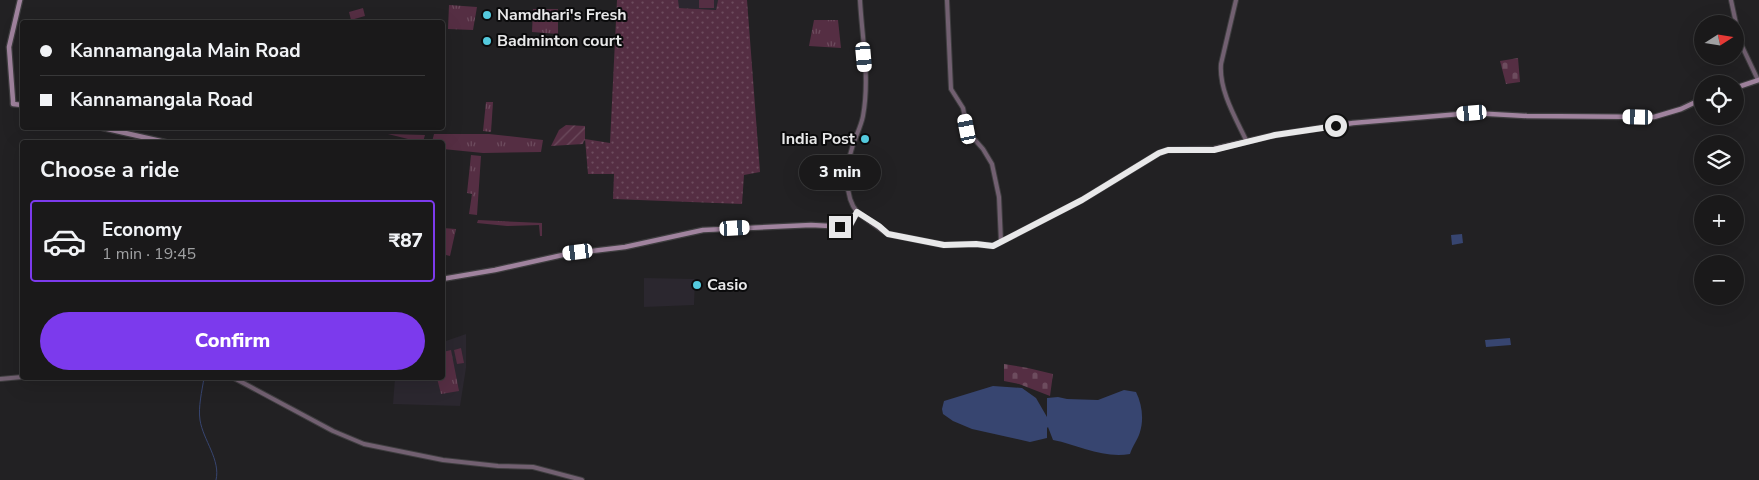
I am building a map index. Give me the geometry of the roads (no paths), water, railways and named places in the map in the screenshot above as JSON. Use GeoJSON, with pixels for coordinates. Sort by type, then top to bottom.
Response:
{"type":"FeatureCollection","features":[{"type":"Feature","properties":{"kind":"main road"},"geometry":{"type":"LineString","coordinates":[[20,0],[9,47],[13,104],[20,104]]}},
{"type":"Feature","properties":{"kind":"main road"},"geometry":{"type":"LineString","coordinates":[[1744,85],[1758,80]]}},
{"type":"Feature","properties":{"kind":"main road"},"geometry":{"type":"LineString","coordinates":[[445,278],[495,270],[567,254],[625,247],[703,230],[811,226],[849,227],[857,212],[888,234],[944,245],[976,244],[993,246],[1082,200],[1159,153],[1168,150],[1214,150],[1246,140],[1353,123],[1472,113],[1527,116],[1654,117],[1694,103]]}},
{"type":"Feature","properties":{"kind":"main road"},"geometry":{"type":"LineString","coordinates":[[112,130],[156,140]]}},
{"type":"Feature","properties":{"kind":"street"},"geometry":{"type":"LineString","coordinates":[[857,212],[849,192],[848,172],[852,149],[863,119],[866,100],[860,0]]}},
{"type":"Feature","properties":{"kind":"street"},"geometry":{"type":"LineString","coordinates":[[947,0],[951,89],[963,108],[968,132],[983,149],[992,164],[999,196],[1001,242]]}},
{"type":"Feature","properties":{"kind":"street"},"geometry":{"type":"LineString","coordinates":[[1236,0],[1221,62],[1220,74],[1229,102],[1246,140]]}},
{"type":"Feature","properties":{"kind":"street"},"geometry":{"type":"LineString","coordinates":[[1731,0],[1741,46],[1758,80]]}},
{"type":"Feature","properties":{"kind":"street"},"geometry":{"type":"LineString","coordinates":[[0,378],[20,377]]}},
{"type":"Feature","properties":{"kind":"street"},"geometry":{"type":"LineString","coordinates":[[238,380],[333,430],[364,444],[443,460],[498,466],[533,466],[582,480]]}},
{"type":"Feature","properties":{"kind":"water"},"geometry":{"type":"Polygon","coordinates":[[[1462,234],[1463,243],[1452,245],[1451,235],[1462,234]]]}},
{"type":"Feature","properties":{"kind":"water"},"geometry":{"type":"Polygon","coordinates":[[[1510,338],[1511,345],[1486,347],[1485,340],[1510,338]]]}},
{"type":"Feature","properties":{"kind":"water"},"geometry":{"type":"Polygon","coordinates":[[[993,386],[1022,388],[1036,398],[1047,417],[1047,398],[1098,400],[1124,390],[1136,392],[1142,412],[1140,432],[1130,454],[1111,455],[1053,440],[1048,427],[1047,438],[1030,442],[972,429],[953,421],[943,414],[944,401],[993,386]]]}},
{"type":"Feature","properties":{"kind":"waterway"},"geometry":{"type":"LineString","coordinates":[[204,380],[200,420],[216,465],[216,480]]}},
{"type":"Feature","properties":{"kind":"place","name":"Namdhari's Fresh"},"geometry":{"type":"Point","coordinates":[487,15]}},
{"type":"Feature","properties":{"kind":"place","name":"Badminton court"},"geometry":{"type":"Point","coordinates":[487,41]}},
{"type":"Feature","properties":{"kind":"place","name":"India Post"},"geometry":{"type":"Point","coordinates":[865,139]}},
{"type":"Feature","properties":{"kind":"place","name":"Casio"},"geometry":{"type":"Point","coordinates":[697,285]}}]}
